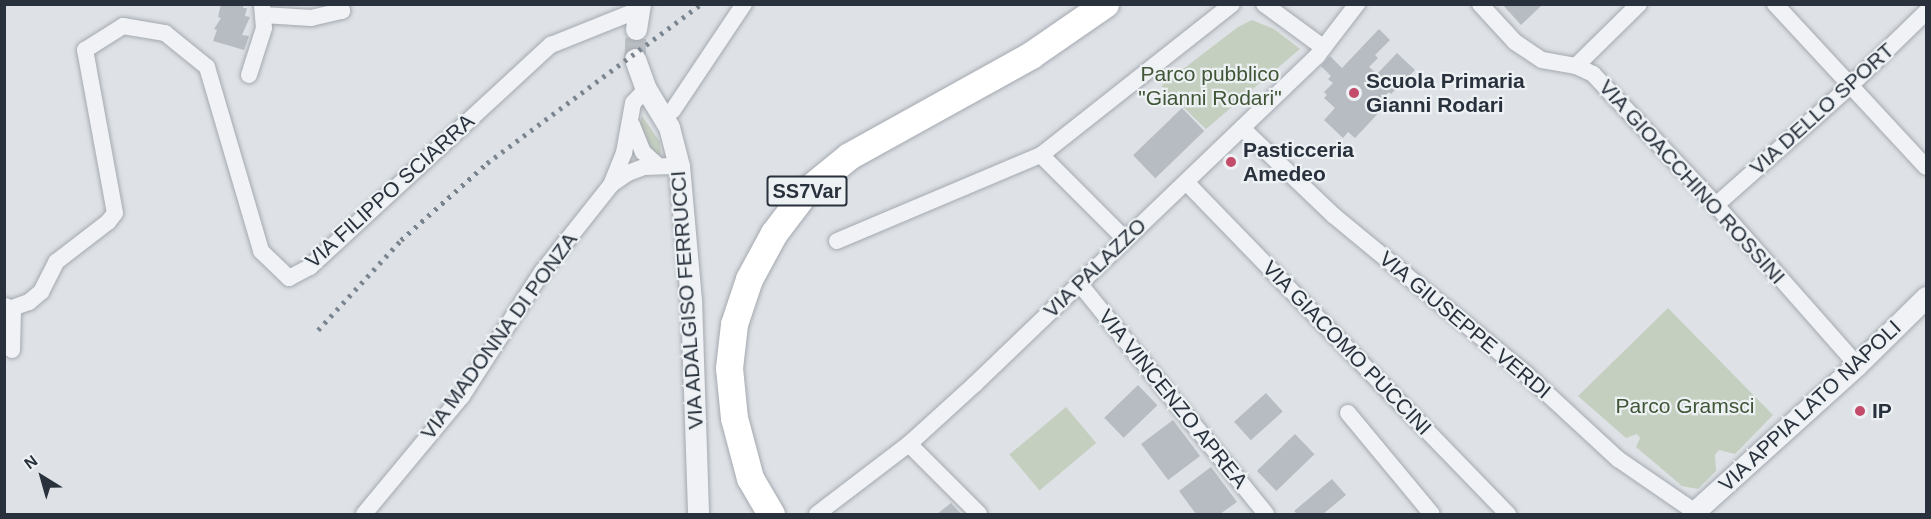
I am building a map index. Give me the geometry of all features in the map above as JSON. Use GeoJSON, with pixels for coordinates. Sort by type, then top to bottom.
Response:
{"type":"FeatureCollection","features":[{"type":"Feature","properties":{"kind":"main road"},"geometry":{"type":"LineString","coordinates":[[751,514],[734,482],[716,418],[712,369],[717,324],[734,270],[759,221],[797,176],[847,138],[1022,44],[1080,4]]}},
{"type":"Feature","properties":{"kind":"main road","name":"SS7Var"},"geometry":{"type":"LineString","coordinates":[[771,514],[750,478],[734,418],[729,368],[738,313],[749,279],[774,233],[806,192],[849,156],[1031,55],[1105,4]]}},
{"type":"Feature","properties":{"kind":"street"},"geometry":{"type":"LineString","coordinates":[[249,75],[264,28],[262,10],[311,18],[342,11],[340,4]]}},
{"type":"Feature","properties":{"kind":"street"},"geometry":{"type":"LineString","coordinates":[[664,117],[680,101],[744,4]]}},
{"type":"Feature","properties":{"kind":"street"},"geometry":{"type":"LineString","coordinates":[[837,241],[1041,155],[1232,4]]}},
{"type":"Feature","properties":{"kind":"street"},"geometry":{"type":"LineString","coordinates":[[1264,4],[1324,48]]}},
{"type":"Feature","properties":{"kind":"street","name":"VIA PALAZZO"},"geometry":{"type":"LineString","coordinates":[[817,514],[909,444],[1324,48],[1358,4]]}},
{"type":"Feature","properties":{"kind":"street","name":"VIA GIOACCHINO ROSSINI"},"geometry":{"type":"LineString","coordinates":[[1480,4],[1515,42],[1542,60],[1576,66],[1593,74],[1716,205],[1857,365]]}},
{"type":"Feature","properties":{"kind":"street"},"geometry":{"type":"LineString","coordinates":[[1576,66],[1639,4]]}},
{"type":"Feature","properties":{"kind":"street"},"geometry":{"type":"LineString","coordinates":[[1775,4],[1926,167]]}},
{"type":"Feature","properties":{"kind":"street","name":"VIA DELLO SPORT"},"geometry":{"type":"LineString","coordinates":[[1716,205],[1850,86],[1926,12]]}},
{"type":"Feature","properties":{"kind":"street","name":"VIA FILIPPO SCIARRA"},"geometry":{"type":"LineString","coordinates":[[12,350],[7,308],[29,302],[41,292],[56,262],[108,222],[115,213],[86,50],[123,26],[165,33],[207,67],[261,251],[289,278],[310,267],[550,45],[638,14]]}},
{"type":"Feature","properties":{"kind":"street","name":"VIA ADALGISO FERRUCCI"},"geometry":{"type":"LineString","coordinates":[[635,59],[646,89],[664,117],[673,137],[679,166],[691,300],[698,514]]}},
{"type":"Feature","properties":{"kind":"street","name":"VIA MADONNA DI PONZA"},"geometry":{"type":"LineString","coordinates":[[364,514],[462,396],[542,272],[611,185],[624,153],[633,103],[646,89]]}},
{"type":"Feature","properties":{"kind":"street"},"geometry":{"type":"LineString","coordinates":[[631,124],[643,152],[657,165]]}},
{"type":"Feature","properties":{"kind":"street","name":"VIA GIUSEPPE VERDI"},"geometry":{"type":"LineString","coordinates":[[1242,128],[1333,215],[1527,375],[1618,459],[1694,513]]}},
{"type":"Feature","properties":{"kind":"street"},"geometry":{"type":"LineString","coordinates":[[1041,155],[1125,239]]}},
{"type":"Feature","properties":{"kind":"street","name":"VIA MADONNA DI PONZA"},"geometry":{"type":"LineString","coordinates":[[611,185],[628,173],[657,165],[679,166]]}},
{"type":"Feature","properties":{"kind":"street","name":"VIA GIACOMO PUCCINI"},"geometry":{"type":"LineString","coordinates":[[1186,182],[1509,514]]}},
{"type":"Feature","properties":{"kind":"street","name":"VIA VINCENZO APREA"},"geometry":{"type":"LineString","coordinates":[[1079,283],[1266,514]]}},
{"type":"Feature","properties":{"kind":"street","name":"VIA APPIA LATO NAPOLI"},"geometry":{"type":"LineString","coordinates":[[1694,513],[1857,365],[1926,297]]}},
{"type":"Feature","properties":{"kind":"street"},"geometry":{"type":"LineString","coordinates":[[1348,414],[1432,514]]}},
{"type":"Feature","properties":{"kind":"street"},"geometry":{"type":"LineString","coordinates":[[909,444],[979,514]]}},
{"type":"Feature","properties":{"kind":"green space","name":"Parco pubblico \"Gianni Rodari\""},"geometry":{"type":"Polygon","coordinates":[[[1252,20],[1274,29],[1300,49],[1206,129],[1161,86],[1238,27],[1252,20]]]}},
{"type":"Feature","properties":{"kind":"green space"},"geometry":{"type":"Polygon","coordinates":[[[642,116],[660,142],[661,156],[649,150],[640,123],[642,116]]]}},
{"type":"Feature","properties":{"kind":"green space","name":"Parco Gramsci"},"geometry":{"type":"Polygon","coordinates":[[[1668,308],[1773,415],[1735,454],[1719,450],[1715,455],[1716,471],[1698,489],[1682,486],[1636,447],[1640,438],[1637,434],[1626,438],[1578,396],[1668,308]]]}},
{"type":"Feature","properties":{"kind":"green space"},"geometry":{"type":"Polygon","coordinates":[[[1066,407],[1096,443],[1040,491],[1009,455],[1066,407]]]}},
{"type":"Feature","properties":{"kind":"building"},"geometry":{"type":"Polygon","coordinates":[[[221,4],[244,4],[243,8],[247,8],[245,16],[250,17],[242,35],[249,36],[244,50],[213,41],[217,30],[214,29],[221,18],[218,17],[221,4]]]}},
{"type":"Feature","properties":{"kind":"building"},"geometry":{"type":"Polygon","coordinates":[[[1502,4],[1543,4],[1521,25],[1502,4]]]}},
{"type":"Feature","properties":{"kind":"building"},"geometry":{"type":"Polygon","coordinates":[[[1379,29],[1390,40],[1375,55],[1378,58],[1369,67],[1377,74],[1397,53],[1415,70],[1391,94],[1389,92],[1385,96],[1390,101],[1355,138],[1348,132],[1343,138],[1324,120],[1335,108],[1324,98],[1327,95],[1324,92],[1333,83],[1328,79],[1331,76],[1321,66],[1330,56],[1342,68],[1379,29]]]}},
{"type":"Feature","properties":{"kind":"building"},"geometry":{"type":"Polygon","coordinates":[[[1182,108],[1204,131],[1155,178],[1133,155],[1182,108]]]}},
{"type":"Feature","properties":{"kind":"building"},"geometry":{"type":"Polygon","coordinates":[[[1138,385],[1157,405],[1124,438],[1104,418],[1138,385]]]}},
{"type":"Feature","properties":{"kind":"building"},"geometry":{"type":"Polygon","coordinates":[[[1266,393],[1283,412],[1251,440],[1234,422],[1266,393]]]}},
{"type":"Feature","properties":{"kind":"building"},"geometry":{"type":"Polygon","coordinates":[[[1173,420],[1200,456],[1168,480],[1141,444],[1173,420]]]}},
{"type":"Feature","properties":{"kind":"building"},"geometry":{"type":"Polygon","coordinates":[[[1295,434],[1314,454],[1276,491],[1257,471],[1295,434]]]}},
{"type":"Feature","properties":{"kind":"building"},"geometry":{"type":"Polygon","coordinates":[[[1211,467],[1237,502],[1220,514],[1196,514],[1179,491],[1211,467]]]}},
{"type":"Feature","properties":{"kind":"building"},"geometry":{"type":"Polygon","coordinates":[[[1332,479],[1346,495],[1323,514],[1297,514],[1294,511],[1332,479]]]}},
{"type":"Feature","properties":{"kind":"building"},"geometry":{"type":"Polygon","coordinates":[[[951,503],[961,514],[937,514],[951,503]]]}},
{"type":"Feature","properties":{"kind":"tunnel"},"geometry":{"type":"LineString","coordinates":[[635,59],[636,29]]}},
{"type":"Feature","properties":{"kind":"railway"},"geometry":{"type":"LineString","coordinates":[[318,330],[401,240],[487,163],[701,4]]}},
{"type":"Feature","properties":{"kind":"place","name":"Scuola Primaria Gianni Rodari"},"geometry":{"type":"Point","coordinates":[1354,93]}},
{"type":"Feature","properties":{"kind":"place","name":"Pasticceria Amedeo"},"geometry":{"type":"Point","coordinates":[1231,162]}},
{"type":"Feature","properties":{"kind":"place","name":"IP"},"geometry":{"type":"Point","coordinates":[1860,411]}}]}
